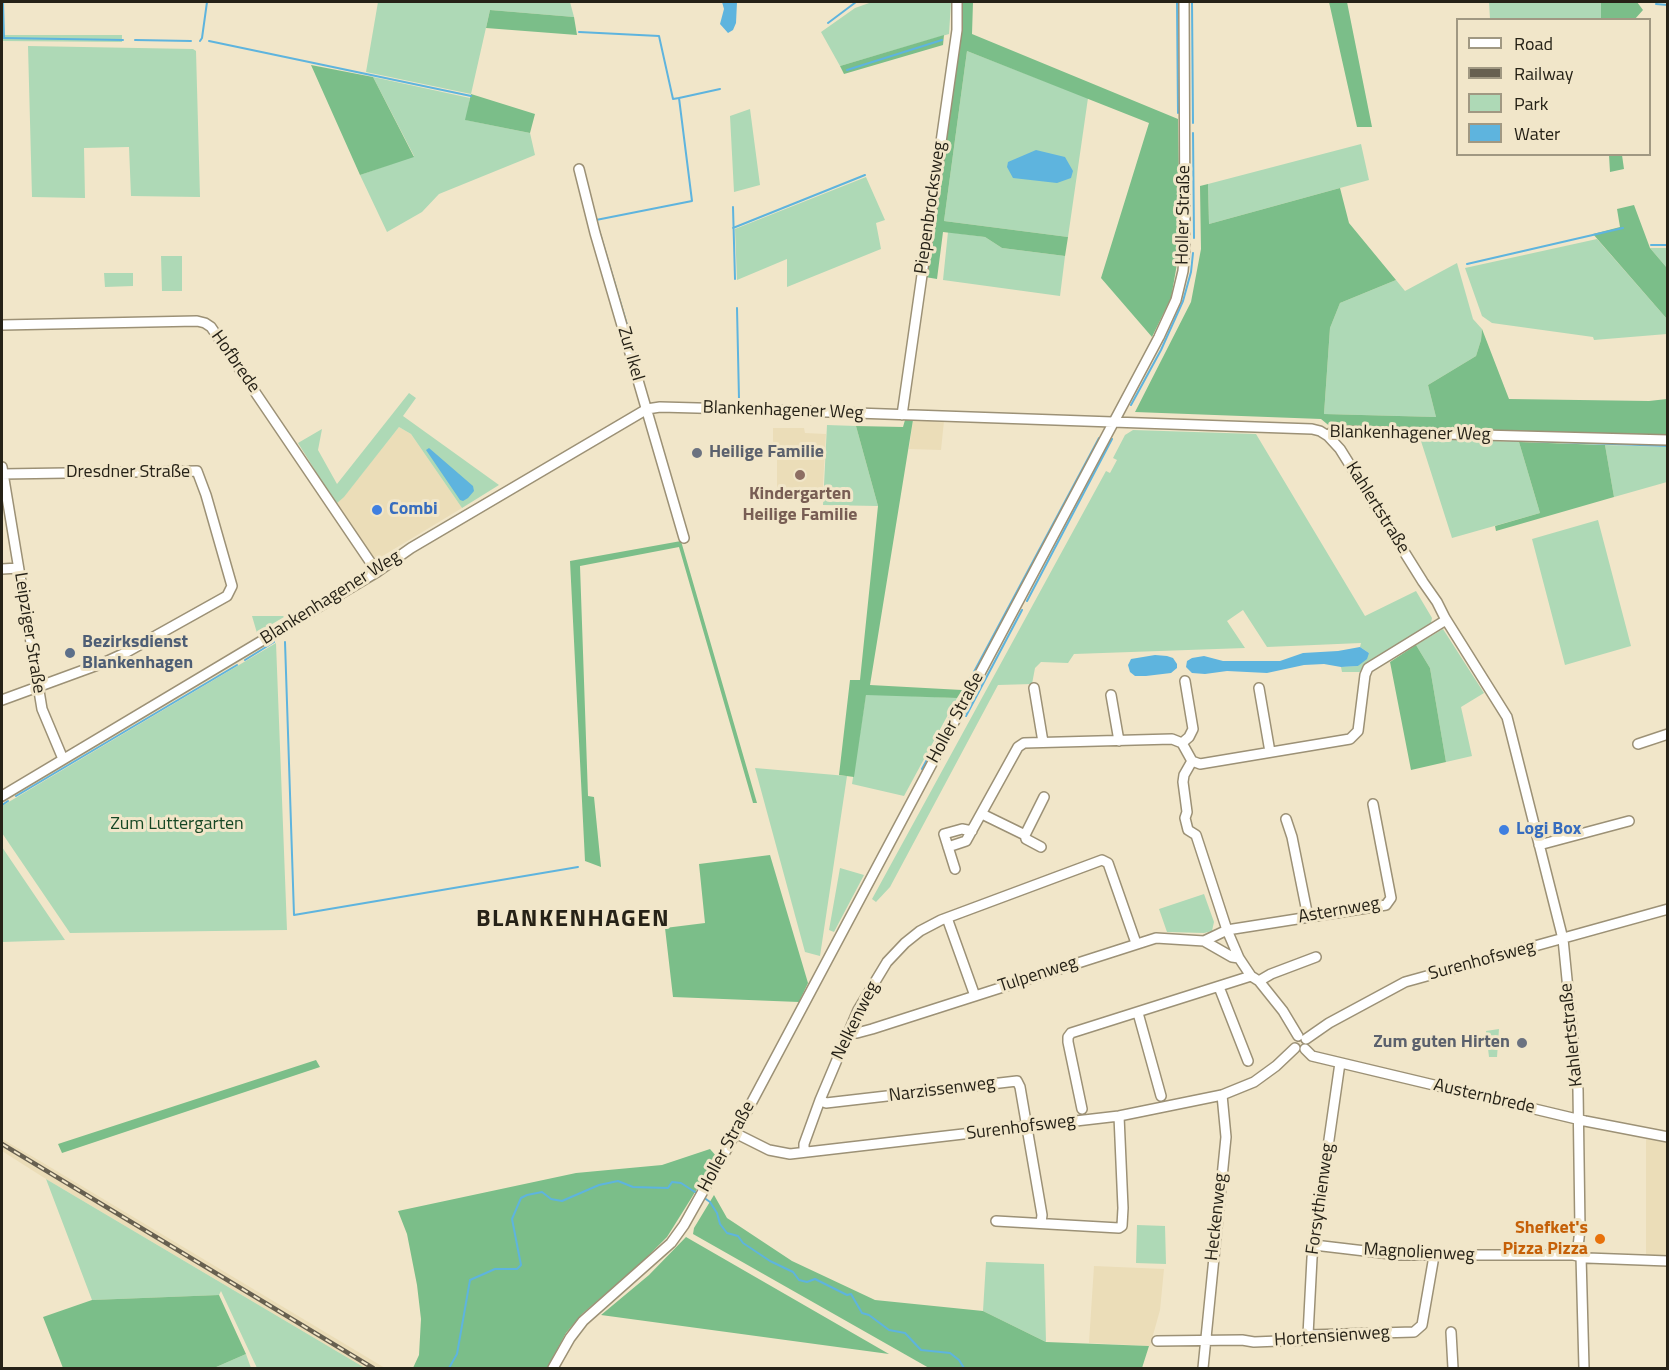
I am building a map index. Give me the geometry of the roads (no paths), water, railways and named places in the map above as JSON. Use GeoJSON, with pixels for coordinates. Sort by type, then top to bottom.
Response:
{"type":"FeatureCollection","features":[{"type":"Feature","properties":{"kind":"street","name":"Piepenbrocksweg"},"geometry":{"type":"LineString","coordinates":[[902,415],[957,30],[957,2]]}},
{"type":"Feature","properties":{"kind":"street","name":"Holler Straße"},"geometry":{"type":"LineString","coordinates":[[553,1368],[570,1338],[583,1321],[670,1243],[681,1230],[704,1191],[1159,337],[1176,300],[1183,272],[1185,246],[1184,2]]}},
{"type":"Feature","properties":{"kind":"street","name":"Zur Ikel"},"geometry":{"type":"LineString","coordinates":[[579,169],[595,233],[684,538]]}},
{"type":"Feature","properties":{"kind":"street","name":"Hofbrede"},"geometry":{"type":"LineString","coordinates":[[2,325],[197,321],[205,323],[211,327],[378,572]]}},
{"type":"Feature","properties":{"kind":"street","name":"Blankenhagener Weg"},"geometry":{"type":"LineString","coordinates":[[2,796],[378,572],[411,548],[647,409],[668,407],[1312,429],[1328,436],[1333,431],[1668,440]]}},
{"type":"Feature","properties":{"kind":"street","name":"Kahlertstraße"},"geometry":{"type":"LineString","coordinates":[[1328,436],[1340,449],[1423,582],[1432,605],[1446,619],[1507,717],[1563,939],[1578,1090],[1580,1228],[1578,1246],[1581,1256],[1584,1368]]}},
{"type":"Feature","properties":{"kind":"street","name":"Leipziger Straße"},"geometry":{"type":"LineString","coordinates":[[2,470],[42,710],[63,759]]}},
{"type":"Feature","properties":{"kind":"street","name":"Dresdner Straße"},"geometry":{"type":"LineString","coordinates":[[2,470],[197,471],[232,586],[227,596],[125,653],[2,700]]}},
{"type":"Feature","properties":{"kind":"street"},"geometry":{"type":"LineString","coordinates":[[2,569],[18,568]]}},
{"type":"Feature","properties":{"kind":"street"},"geometry":{"type":"LineString","coordinates":[[955,869],[944,834],[962,829],[972,831],[1018,747],[1024,743],[1172,739],[1182,743],[1192,761],[1200,764],[1350,739],[1356,735],[1359,724],[1365,675],[1368,669],[1446,619]]}},
{"type":"Feature","properties":{"kind":"street"},"geometry":{"type":"LineString","coordinates":[[1182,743],[1193,729],[1185,681]]}},
{"type":"Feature","properties":{"kind":"street"},"geometry":{"type":"LineString","coordinates":[[1034,688],[1043,742]]}},
{"type":"Feature","properties":{"kind":"street"},"geometry":{"type":"LineString","coordinates":[[1259,688],[1270,752]]}},
{"type":"Feature","properties":{"kind":"street"},"geometry":{"type":"LineString","coordinates":[[1111,694],[1119,741]]}},
{"type":"Feature","properties":{"kind":"street"},"geometry":{"type":"LineString","coordinates":[[1638,744],[1668,734]]}},
{"type":"Feature","properties":{"kind":"street"},"geometry":{"type":"LineString","coordinates":[[1192,761],[1184,775],[1183,782],[1188,830],[1196,836],[1227,930],[1239,958],[1283,1011],[1301,1043]]}},
{"type":"Feature","properties":{"kind":"street"},"geometry":{"type":"LineString","coordinates":[[1025,836],[1044,797]]}},
{"type":"Feature","properties":{"kind":"street","name":"Asternweg"},"geometry":{"type":"LineString","coordinates":[[1227,930],[1386,905],[1390,898],[1373,804]]}},
{"type":"Feature","properties":{"kind":"street"},"geometry":{"type":"LineString","coordinates":[[982,814],[1041,847]]}},
{"type":"Feature","properties":{"kind":"street"},"geometry":{"type":"LineString","coordinates":[[1286,819],[1292,837],[1308,916]]}},
{"type":"Feature","properties":{"kind":"street"},"geometry":{"type":"LineString","coordinates":[[1539,845],[1629,821]]}},
{"type":"Feature","properties":{"kind":"street","name":"Nelkenweg"},"geometry":{"type":"LineString","coordinates":[[804,1152],[804,1144],[820,1100],[858,1010],[887,962],[905,942],[921,931],[947,918],[1101,860],[1108,863],[1136,943]]}},
{"type":"Feature","properties":{"kind":"street","name":"Surenhofsweg"},"geometry":{"type":"LineString","coordinates":[[735,1133],[777,1152],[790,1154],[1119,1116],[1222,1095],[1254,1082],[1329,1023],[1405,982],[1668,909]]}},
{"type":"Feature","properties":{"kind":"street"},"geometry":{"type":"LineString","coordinates":[[947,918],[975,996]]}},
{"type":"Feature","properties":{"kind":"street"},"geometry":{"type":"LineString","coordinates":[[1204,941],[1227,930]]}},
{"type":"Feature","properties":{"kind":"street","name":"Tulpenweg"},"geometry":{"type":"LineString","coordinates":[[850,1031],[857,1033],[872,1029],[1136,943],[1165,937],[1204,941]]}},
{"type":"Feature","properties":{"kind":"street"},"geometry":{"type":"LineString","coordinates":[[1204,941],[1232,957],[1239,958]]}},
{"type":"Feature","properties":{"kind":"street"},"geometry":{"type":"LineString","coordinates":[[1082,1109],[1068,1037],[1071,1033],[1219,987],[1255,979],[1316,957]]}},
{"type":"Feature","properties":{"kind":"street"},"geometry":{"type":"LineString","coordinates":[[1219,987],[1248,1061]]}},
{"type":"Feature","properties":{"kind":"street"},"geometry":{"type":"LineString","coordinates":[[1138,1013],[1161,1096]]}},
{"type":"Feature","properties":{"kind":"street","name":"Austernbrede"},"geometry":{"type":"LineString","coordinates":[[1301,1043],[1312,1056],[1579,1119],[1668,1137]]}},
{"type":"Feature","properties":{"kind":"street","name":"Forsythienweg"},"geometry":{"type":"LineString","coordinates":[[1308,1335],[1314,1245],[1340,1063]]}},
{"type":"Feature","properties":{"kind":"street","name":"Narzissenweg"},"geometry":{"type":"LineString","coordinates":[[820,1100],[826,1103],[1017,1081],[1027,1127]]}},
{"type":"Feature","properties":{"kind":"street","name":"Heckenweg"},"geometry":{"type":"LineString","coordinates":[[1203,1368],[1226,1137],[1222,1095]]}},
{"type":"Feature","properties":{"kind":"street"},"geometry":{"type":"LineString","coordinates":[[996,1221],[1122,1226],[1119,1116]]}},
{"type":"Feature","properties":{"kind":"street"},"geometry":{"type":"LineString","coordinates":[[1027,1127],[1042,1215],[1041,1223]]}},
{"type":"Feature","properties":{"kind":"street","name":"Magnolienweg"},"geometry":{"type":"LineString","coordinates":[[1314,1245],[1398,1255],[1573,1255],[1668,1262]]}},
{"type":"Feature","properties":{"kind":"street","name":"Hortensienweg"},"geometry":{"type":"LineString","coordinates":[[1206,1341],[1304,1340],[1308,1335],[1414,1332],[1422,1325],[1434,1256]]}},
{"type":"Feature","properties":{"kind":"street"},"geometry":{"type":"LineString","coordinates":[[1451,1332],[1453,1368]]}},
{"type":"Feature","properties":{"kind":"street"},"geometry":{"type":"LineString","coordinates":[[1157,1341],[1206,1341]]}},
{"type":"Feature","properties":{"kind":"water"},"geometry":{"type":"Polygon","coordinates":[[[722,2],[737,2],[736,23],[733,30],[728,33],[720,24],[724,9],[722,2]]]}},
{"type":"Feature","properties":{"kind":"water"},"geometry":{"type":"Polygon","coordinates":[[[1036,150],[1065,157],[1073,171],[1071,178],[1057,183],[1013,178],[1007,167],[1008,162],[1036,150]]]}},
{"type":"Feature","properties":{"kind":"water"},"geometry":{"type":"Polygon","coordinates":[[[429,448],[473,486],[474,491],[468,498],[460,500],[426,450],[429,448]]]}},
{"type":"Feature","properties":{"kind":"water"},"geometry":{"type":"Polygon","coordinates":[[[1360,647],[1369,653],[1367,659],[1358,666],[1304,665],[1267,673],[1227,671],[1205,674],[1192,673],[1186,667],[1187,661],[1204,656],[1223,661],[1280,661],[1303,653],[1360,647]]]}},
{"type":"Feature","properties":{"kind":"water"},"geometry":{"type":"Polygon","coordinates":[[[1155,655],[1173,658],[1177,668],[1171,673],[1146,676],[1135,676],[1130,672],[1128,665],[1131,659],[1155,655]]]}},
{"type":"Feature","properties":{"kind":"waterway"},"geometry":{"type":"LineString","coordinates":[[3,2],[4,38]]}},
{"type":"Feature","properties":{"kind":"waterway"},"geometry":{"type":"LineString","coordinates":[[200,41],[207,2]]}},
{"type":"Feature","properties":{"kind":"waterway"},"geometry":{"type":"LineString","coordinates":[[828,23],[856,2]]}},
{"type":"Feature","properties":{"kind":"waterway"},"geometry":{"type":"LineString","coordinates":[[1177,2],[1178,113]]}},
{"type":"Feature","properties":{"kind":"waterway"},"geometry":{"type":"LineString","coordinates":[[1192,2],[1193,123]]}},
{"type":"Feature","properties":{"kind":"waterway"},"geometry":{"type":"LineString","coordinates":[[1656,4],[1668,5]]}},
{"type":"Feature","properties":{"kind":"waterway"},"geometry":{"type":"LineString","coordinates":[[579,32],[659,36],[673,99],[679,98]]}},
{"type":"Feature","properties":{"kind":"waterway"},"geometry":{"type":"LineString","coordinates":[[2,38],[123,40]]}},
{"type":"Feature","properties":{"kind":"waterway"},"geometry":{"type":"LineString","coordinates":[[135,40],[191,41]]}},
{"type":"Feature","properties":{"kind":"waterway"},"geometry":{"type":"LineString","coordinates":[[847,70],[942,40]]}},
{"type":"Feature","properties":{"kind":"waterway"},"geometry":{"type":"LineString","coordinates":[[209,41],[471,96]]}},
{"type":"Feature","properties":{"kind":"waterway"},"geometry":{"type":"LineString","coordinates":[[627,325],[596,220],[692,201],[679,98],[720,89]]}},
{"type":"Feature","properties":{"kind":"waterway"},"geometry":{"type":"LineString","coordinates":[[1193,133],[1194,238]]}},
{"type":"Feature","properties":{"kind":"waterway"},"geometry":{"type":"LineString","coordinates":[[733,228],[865,175]]}},
{"type":"Feature","properties":{"kind":"waterway"},"geometry":{"type":"LineString","coordinates":[[733,207],[735,279]]}},
{"type":"Feature","properties":{"kind":"waterway"},"geometry":{"type":"LineString","coordinates":[[1467,264],[1623,228]]}},
{"type":"Feature","properties":{"kind":"waterway"},"geometry":{"type":"LineString","coordinates":[[1651,245],[1668,245]]}},
{"type":"Feature","properties":{"kind":"waterway"},"geometry":{"type":"LineString","coordinates":[[1131,405],[1161,350],[1183,301],[1191,272],[1193,253]]}},
{"type":"Feature","properties":{"kind":"waterway"},"geometry":{"type":"LineString","coordinates":[[737,308],[739,399]]}},
{"type":"Feature","properties":{"kind":"waterway"},"geometry":{"type":"LineString","coordinates":[[922,769],[1099,438]]}},
{"type":"Feature","properties":{"kind":"waterway"},"geometry":{"type":"LineString","coordinates":[[1027,601],[1112,439]]}},
{"type":"Feature","properties":{"kind":"waterway"},"geometry":{"type":"LineString","coordinates":[[1475,439],[1668,446]]}},
{"type":"Feature","properties":{"kind":"waterway"},"geometry":{"type":"LineString","coordinates":[[966,716],[1022,610]]}},
{"type":"Feature","properties":{"kind":"waterway"},"geometry":{"type":"LineString","coordinates":[[245,660],[274,642]]}},
{"type":"Feature","properties":{"kind":"waterway"},"geometry":{"type":"LineString","coordinates":[[285,642],[294,915],[578,867]]}},
{"type":"Feature","properties":{"kind":"waterway"},"geometry":{"type":"LineString","coordinates":[[16,796],[237,665]]}},
{"type":"Feature","properties":{"kind":"waterway"},"geometry":{"type":"LineString","coordinates":[[2,805],[8,801]]}},
{"type":"Feature","properties":{"kind":"waterway"},"geometry":{"type":"LineString","coordinates":[[449,1368],[457,1354],[470,1280],[495,1269],[517,1269],[521,1265],[512,1219],[521,1198],[542,1192],[551,1199],[562,1201],[599,1185],[618,1181],[633,1187],[668,1188],[672,1182],[681,1183],[698,1194]]}},
{"type":"Feature","properties":{"kind":"waterway"},"geometry":{"type":"LineString","coordinates":[[703,1197],[710,1202],[717,1213],[720,1224],[727,1233],[738,1236],[743,1243],[770,1261],[793,1272],[799,1280],[807,1282],[815,1279],[847,1295],[851,1294],[862,1313],[869,1315],[889,1330],[905,1333],[921,1350],[950,1353],[959,1360],[964,1368]]}},
{"type":"Feature","properties":{"kind":"railway"},"geometry":{"type":"LineString","coordinates":[[2,1144],[373,1368]]}},
{"type":"Feature","properties":{"kind":"place","name":"Heilige Familie"},"geometry":{"type":"Point","coordinates":[697,453]}},
{"type":"Feature","properties":{"kind":"place","name":"Kindergarten Heilige Familie"},"geometry":{"type":"Point","coordinates":[800,475]}},
{"type":"Feature","properties":{"kind":"place","name":"Combi"},"geometry":{"type":"Point","coordinates":[377,510]}},
{"type":"Feature","properties":{"kind":"place","name":"Bezirksdienst Blankenhagen"},"geometry":{"type":"Point","coordinates":[70,653]}},
{"type":"Feature","properties":{"kind":"place","name":"Logi Box"},"geometry":{"type":"Point","coordinates":[1504,830]}},
{"type":"Feature","properties":{"kind":"place","name":"Zum guten Hirten"},"geometry":{"type":"Point","coordinates":[1522,1043]}},
{"type":"Feature","properties":{"kind":"place","name":"Shefket's Pizza Pizza"},"geometry":{"type":"Point","coordinates":[1600,1239]}},
{"type":"Feature","properties":{"kind":"district","name":"BLANKENHAGEN"},"geometry":{"type":"Point","coordinates":[573,920]}},
{"type":"Feature","properties":{"kind":"park label","name":"Zum Luttergarten"},"geometry":{"type":"Point","coordinates":[177,825]}}]}
